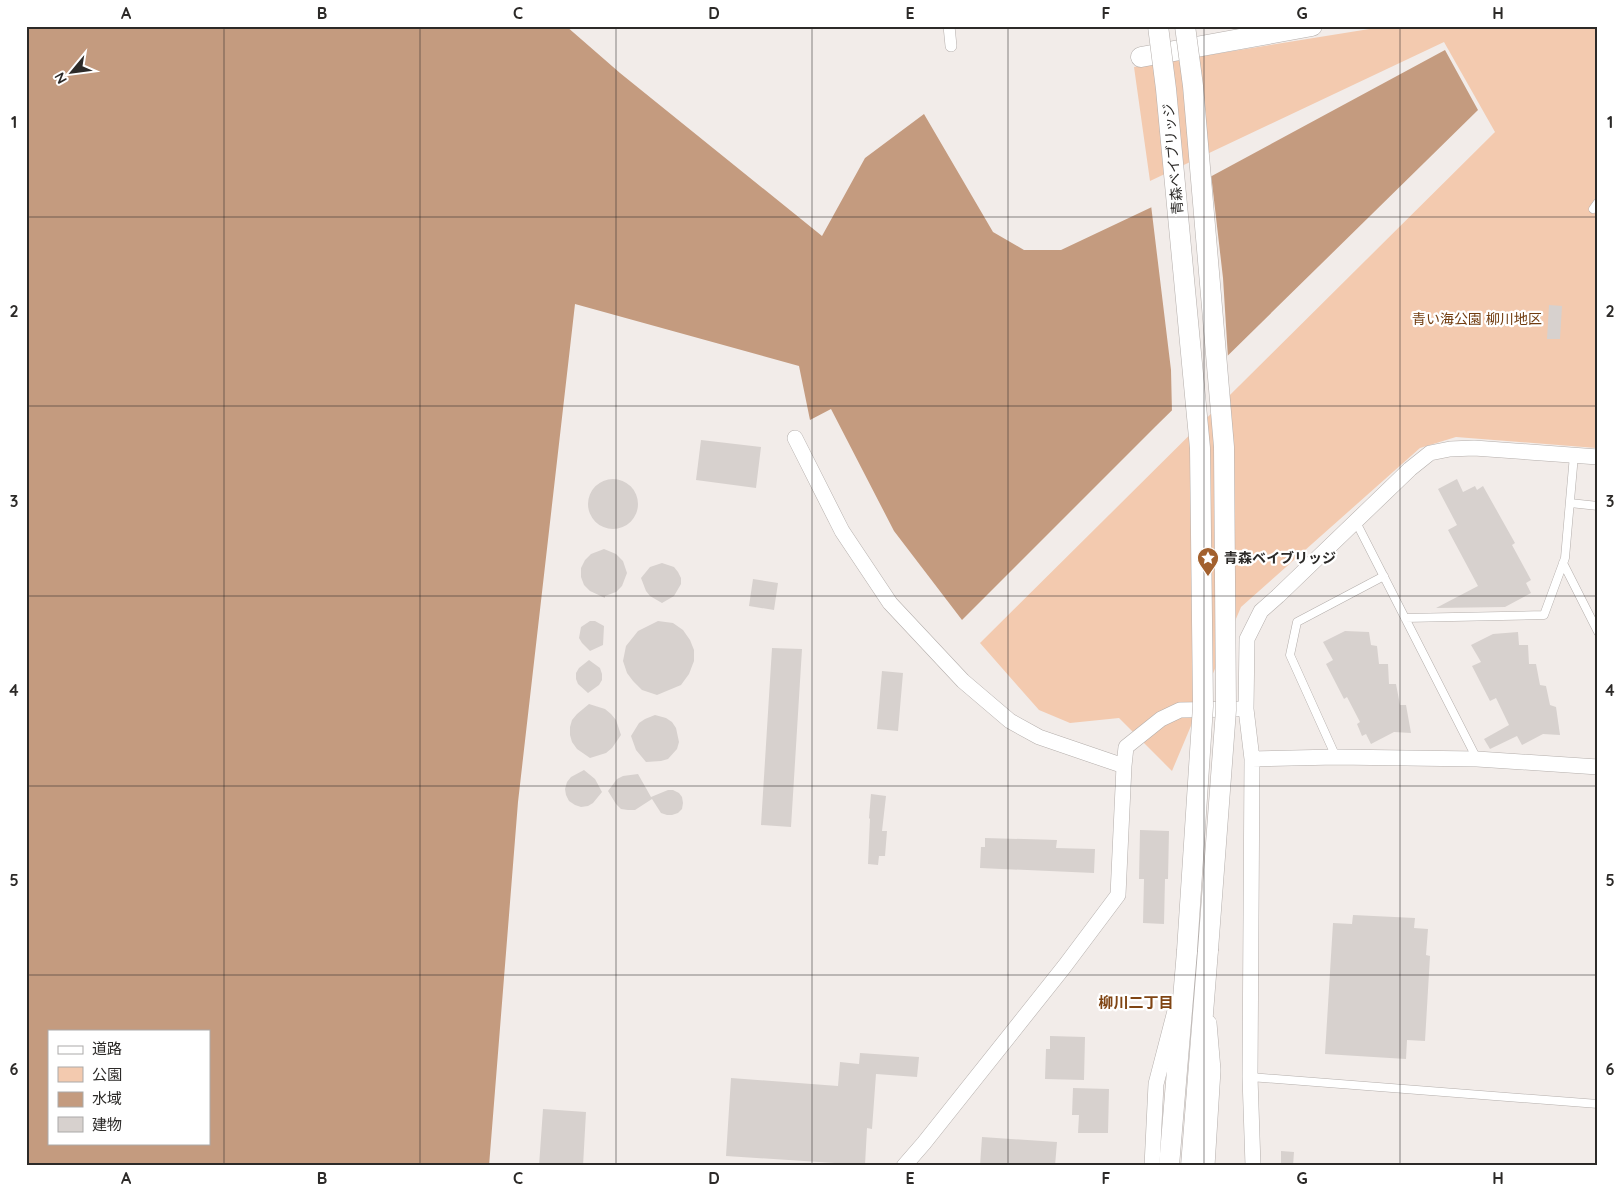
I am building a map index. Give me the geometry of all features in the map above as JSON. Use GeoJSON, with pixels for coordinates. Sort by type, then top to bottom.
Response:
{"type":"FeatureCollection","features":[{"type":"Feature","properties":{"kind":"street"},"geometry":{"type":"LineString","coordinates":[[949,26],[951,46]]}},
{"type":"Feature","properties":{"kind":"street","name":"青森ベイブリッジ"},"geometry":{"type":"LineString","coordinates":[[1158,26],[1167,99],[1200,448],[1202,706],[1187,951],[1169,1166]]}},
{"type":"Feature","properties":{"kind":"street","name":"青森ベイブリッジ"},"geometry":{"type":"LineString","coordinates":[[1185,26],[1193,86],[1224,448],[1226,710],[1191,1166]]}},
{"type":"Feature","properties":{"kind":"street"},"geometry":{"type":"LineString","coordinates":[[1141,57],[1312,26]]}},
{"type":"Feature","properties":{"kind":"street"},"geometry":{"type":"LineString","coordinates":[[795,438],[842,531],[890,603],[963,681],[1010,721],[1039,737],[1124,766]]}},
{"type":"Feature","properties":{"kind":"street"},"geometry":{"type":"LineString","coordinates":[[1253,1166],[1250,1077],[1252,759],[1246,709],[1247,639],[1261,611],[1410,469],[1430,453],[1450,449],[1474,448],[1598,457]]}},
{"type":"Feature","properties":{"kind":"street"},"geometry":{"type":"LineString","coordinates":[[904,1166],[1064,967],[1118,895],[1126,747],[1161,719],[1180,710],[1246,709]]}},
{"type":"Feature","properties":{"kind":"street"},"geometry":{"type":"LineString","coordinates":[[1252,759],[1336,757],[1477,759],[1598,767]]}},
{"type":"Feature","properties":{"kind":"street"},"geometry":{"type":"LineString","coordinates":[[1152,1166],[1156,1084],[1185,972]]}},
{"type":"Feature","properties":{"kind":"street"},"geometry":{"type":"LineString","coordinates":[[1205,992],[1213,1070],[1207,1166]]}},
{"type":"Feature","properties":{"kind":"lane"},"geometry":{"type":"LineString","coordinates":[[1593,209],[1598,202]]}},
{"type":"Feature","properties":{"kind":"lane"},"geometry":{"type":"LineString","coordinates":[[1405,618],[1544,615],[1565,558],[1574,456]]}},
{"type":"Feature","properties":{"kind":"lane"},"geometry":{"type":"LineString","coordinates":[[1570,503],[1598,506]]}},
{"type":"Feature","properties":{"kind":"lane"},"geometry":{"type":"LineString","coordinates":[[1356,522],[1477,759]]}},
{"type":"Feature","properties":{"kind":"lane"},"geometry":{"type":"LineString","coordinates":[[1563,563],[1598,632]]}},
{"type":"Feature","properties":{"kind":"lane"},"geometry":{"type":"LineString","coordinates":[[1336,757],[1290,655],[1297,622],[1384,576]]}},
{"type":"Feature","properties":{"kind":"lane"},"geometry":{"type":"LineString","coordinates":[[1250,1077],[1598,1104]]}},
{"type":"Feature","properties":{"kind":"green space","name":"青い海公園 柳川地区"},"geometry":{"type":"Polygon","coordinates":[[[1388,26],[1598,26],[1598,438],[1596,448],[1456,437],[1420,448],[1241,607],[1172,771],[1119,718],[1070,723],[1039,710],[980,643],[1495,132],[1444,42],[1150,181],[1134,67],[1388,26]]]}},
{"type":"Feature","properties":{"kind":"water"},"geometry":{"type":"Polygon","coordinates":[[[26,26],[566,26],[620,73],[822,236],[865,158],[924,114],[993,232],[1024,250],[1061,250],[1171,198],[1445,50],[1478,110],[1156,426],[962,620],[894,531],[831,409],[810,420],[799,366],[575,304],[518,802],[489,1166],[26,1166],[26,26]]]}},
{"type":"Feature","properties":{"kind":"pier"},"geometry":{"type":"Polygon","coordinates":[[[1211,174],[1223,278],[1228,358],[1172,413],[1171,370],[1151,205],[1211,174]]]}},
{"type":"Feature","properties":{"kind":"building"},"geometry":{"type":"Polygon","coordinates":[[[1549,305],[1562,306],[1560,339],[1547,339],[1549,305]]]}},
{"type":"Feature","properties":{"kind":"building"},"geometry":{"type":"Polygon","coordinates":[[[701,440],[761,447],[756,488],[696,480],[701,440]]]}},
{"type":"Feature","properties":{"kind":"building"},"geometry":{"type":"Polygon","coordinates":[[[608,479],[618,479],[631,486],[638,499],[638,509],[631,522],[618,529],[608,529],[599,525],[592,518],[588,509],[588,499],[592,490],[599,483],[608,479]]]}},
{"type":"Feature","properties":{"kind":"building"},"geometry":{"type":"Polygon","coordinates":[[[1457,479],[1463,492],[1475,486],[1477,490],[1483,486],[1515,543],[1512,545],[1531,580],[1526,583],[1531,593],[1505,607],[1436,608],[1478,586],[1448,530],[1457,525],[1438,489],[1457,479]]]}},
{"type":"Feature","properties":{"kind":"building"},"geometry":{"type":"Polygon","coordinates":[[[604,549],[616,554],[623,561],[627,573],[622,586],[616,592],[605,596],[605,598],[590,591],[584,585],[581,577],[581,568],[585,560],[591,554],[604,549]]]}},
{"type":"Feature","properties":{"kind":"building"},"geometry":{"type":"Polygon","coordinates":[[[662,563],[674,567],[681,578],[681,584],[674,596],[662,603],[650,596],[641,578],[650,567],[662,563]]]}},
{"type":"Feature","properties":{"kind":"building"},"geometry":{"type":"Polygon","coordinates":[[[753,579],[778,583],[774,610],[749,606],[753,579]]]}},
{"type":"Feature","properties":{"kind":"building"},"geometry":{"type":"Polygon","coordinates":[[[590,621],[595,621],[604,626],[603,645],[590,651],[579,638],[581,627],[590,621]]]}},
{"type":"Feature","properties":{"kind":"building"},"geometry":{"type":"Polygon","coordinates":[[[658,621],[673,623],[683,630],[694,650],[694,661],[689,674],[681,685],[657,695],[642,690],[633,681],[627,673],[623,661],[626,646],[638,631],[658,621]]]}},
{"type":"Feature","properties":{"kind":"building"},"geometry":{"type":"Polygon","coordinates":[[[1345,631],[1369,632],[1371,645],[1377,646],[1379,664],[1388,664],[1389,684],[1396,684],[1400,705],[1406,705],[1411,733],[1394,732],[1371,744],[1366,734],[1362,736],[1357,724],[1360,722],[1347,697],[1344,699],[1326,664],[1333,660],[1323,642],[1345,631]]]}},
{"type":"Feature","properties":{"kind":"building"},"geometry":{"type":"Polygon","coordinates":[[[1518,632],[1519,645],[1528,645],[1529,664],[1536,664],[1540,685],[1546,686],[1550,705],[1556,707],[1560,735],[1543,734],[1522,745],[1517,736],[1490,749],[1484,739],[1509,725],[1496,698],[1490,701],[1472,666],[1481,662],[1471,645],[1493,634],[1518,632]]]}},
{"type":"Feature","properties":{"kind":"building"},"geometry":{"type":"Polygon","coordinates":[[[772,648],[802,649],[791,827],[761,825],[772,648]]]}},
{"type":"Feature","properties":{"kind":"building"},"geometry":{"type":"Polygon","coordinates":[[[589,660],[600,668],[602,680],[599,685],[588,693],[578,684],[576,673],[589,660]]]}},
{"type":"Feature","properties":{"kind":"building"},"geometry":{"type":"Polygon","coordinates":[[[882,671],[903,673],[898,731],[877,729],[882,671]]]}},
{"type":"Feature","properties":{"kind":"building"},"geometry":{"type":"Polygon","coordinates":[[[589,704],[605,709],[611,714],[616,720],[621,735],[606,753],[590,758],[577,749],[570,735],[572,720],[589,704]]]}},
{"type":"Feature","properties":{"kind":"building"},"geometry":{"type":"Polygon","coordinates":[[[655,715],[672,722],[676,728],[679,742],[677,749],[668,759],[646,762],[636,750],[631,736],[639,723],[655,715]]]}},
{"type":"Feature","properties":{"kind":"building"},"geometry":{"type":"Polygon","coordinates":[[[584,770],[595,779],[602,792],[593,803],[581,807],[569,801],[565,789],[571,777],[584,770]]]}},
{"type":"Feature","properties":{"kind":"building"},"geometry":{"type":"Polygon","coordinates":[[[638,774],[651,797],[668,790],[679,793],[682,797],[682,809],[672,815],[661,813],[652,799],[635,810],[621,809],[608,791],[617,779],[623,776],[638,774]]]}},
{"type":"Feature","properties":{"kind":"building"},"geometry":{"type":"Polygon","coordinates":[[[871,794],[886,796],[882,831],[887,831],[885,856],[879,856],[878,865],[868,864],[871,794]]]}},
{"type":"Feature","properties":{"kind":"building"},"geometry":{"type":"Polygon","coordinates":[[[1140,830],[1169,831],[1168,879],[1165,879],[1164,924],[1143,923],[1144,879],[1139,879],[1140,830]]]}},
{"type":"Feature","properties":{"kind":"building"},"geometry":{"type":"Polygon","coordinates":[[[985,838],[1057,840],[1056,848],[1095,849],[1094,873],[980,868],[981,847],[985,847],[985,838]]]}},
{"type":"Feature","properties":{"kind":"building"},"geometry":{"type":"Polygon","coordinates":[[[1353,915],[1415,918],[1414,928],[1428,929],[1426,955],[1430,956],[1425,1041],[1407,1040],[1406,1059],[1325,1054],[1333,923],[1352,924],[1353,915]]]}},
{"type":"Feature","properties":{"kind":"building"},"geometry":{"type":"Polygon","coordinates":[[[1050,1036],[1085,1037],[1084,1080],[1045,1079],[1046,1049],[1050,1049],[1050,1036]]]}},
{"type":"Feature","properties":{"kind":"building"},"geometry":{"type":"Polygon","coordinates":[[[860,1053],[919,1057],[917,1077],[876,1074],[872,1129],[867,1128],[865,1165],[726,1156],[731,1078],[838,1086],[840,1062],[859,1064],[860,1053]]]}},
{"type":"Feature","properties":{"kind":"building"},"geometry":{"type":"Polygon","coordinates":[[[1073,1088],[1109,1089],[1108,1133],[1078,1133],[1079,1115],[1072,1115],[1073,1088]]]}},
{"type":"Feature","properties":{"kind":"building"},"geometry":{"type":"Polygon","coordinates":[[[543,1109],[586,1112],[583,1166],[539,1166],[543,1109]]]}},
{"type":"Feature","properties":{"kind":"building"},"geometry":{"type":"Polygon","coordinates":[[[982,1137],[1057,1142],[1055,1166],[980,1166],[982,1137]]]}},
{"type":"Feature","properties":{"kind":"building"},"geometry":{"type":"Polygon","coordinates":[[[1281,1151],[1294,1152],[1293,1166],[1281,1166],[1281,1151]]]}},
{"type":"Feature","properties":{"kind":"place","name":"青森ベイブリッジ"},"geometry":{"type":"Point","coordinates":[1208,577]}},
{"type":"Feature","properties":{"kind":"district","name":"柳川二丁目"},"geometry":{"type":"Point","coordinates":[1136,1003]}}]}
